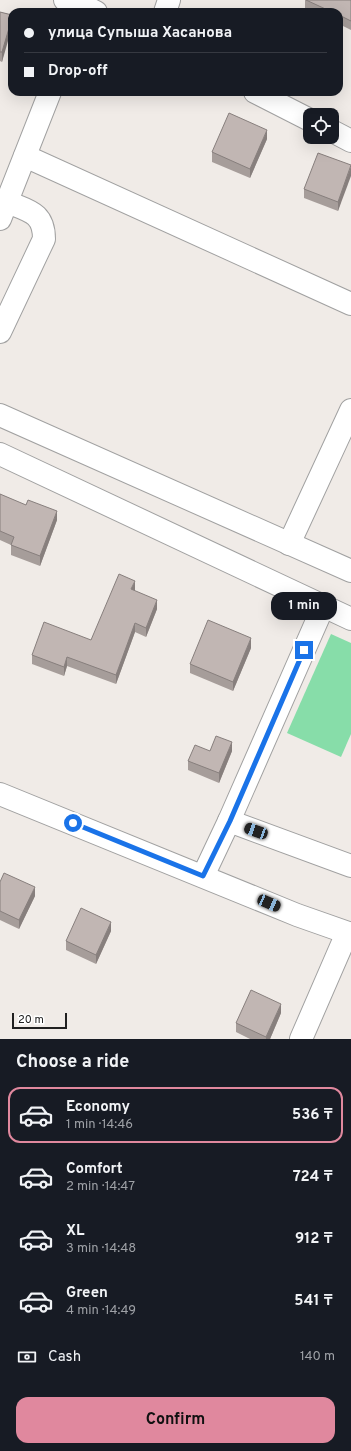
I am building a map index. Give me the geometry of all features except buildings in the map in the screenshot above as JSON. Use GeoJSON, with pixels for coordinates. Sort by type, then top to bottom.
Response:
{"type":"FeatureCollection","features":[{"type":"Feature","properties":{"kind":"street"},"geometry":{"type":"LineString","coordinates":[[0,332],[44,239],[44,229],[41,220],[35,214],[3,211],[48,96]]}},
{"type":"Feature","properties":{"kind":"street"},"geometry":{"type":"LineString","coordinates":[[263,96],[303,116]]}},
{"type":"Feature","properties":{"kind":"street"},"geometry":{"type":"LineString","coordinates":[[339,135],[351,141]]}},
{"type":"Feature","properties":{"kind":"street"},"geometry":{"type":"LineString","coordinates":[[25,156],[351,304]]}},
{"type":"Feature","properties":{"kind":"street"},"geometry":{"type":"LineString","coordinates":[[289,544],[351,410]]}},
{"type":"Feature","properties":{"kind":"street"},"geometry":{"type":"LineString","coordinates":[[0,415],[351,571]]}},
{"type":"Feature","properties":{"kind":"street"},"geometry":{"type":"LineString","coordinates":[[0,454],[351,619]]}},
{"type":"Feature","properties":{"kind":"street"},"geometry":{"type":"LineString","coordinates":[[203,876],[230,821],[323,607]]}},
{"type":"Feature","properties":{"kind":"street"},"geometry":{"type":"LineString","coordinates":[[0,794],[297,915],[349,933],[301,1039]]}},
{"type":"Feature","properties":{"kind":"street"},"geometry":{"type":"LineString","coordinates":[[230,821],[351,866]]}},
{"type":"Feature","properties":{"kind":"green space"},"geometry":{"type":"Polygon","coordinates":[[[331,634],[351,643],[351,734],[341,757],[287,733],[331,634]]]}},
{"type":"Feature","properties":{"kind":"route"},"geometry":{"type":"LineString","coordinates":[[73,823],[203,876],[230,821],[304,650]]}}]}
